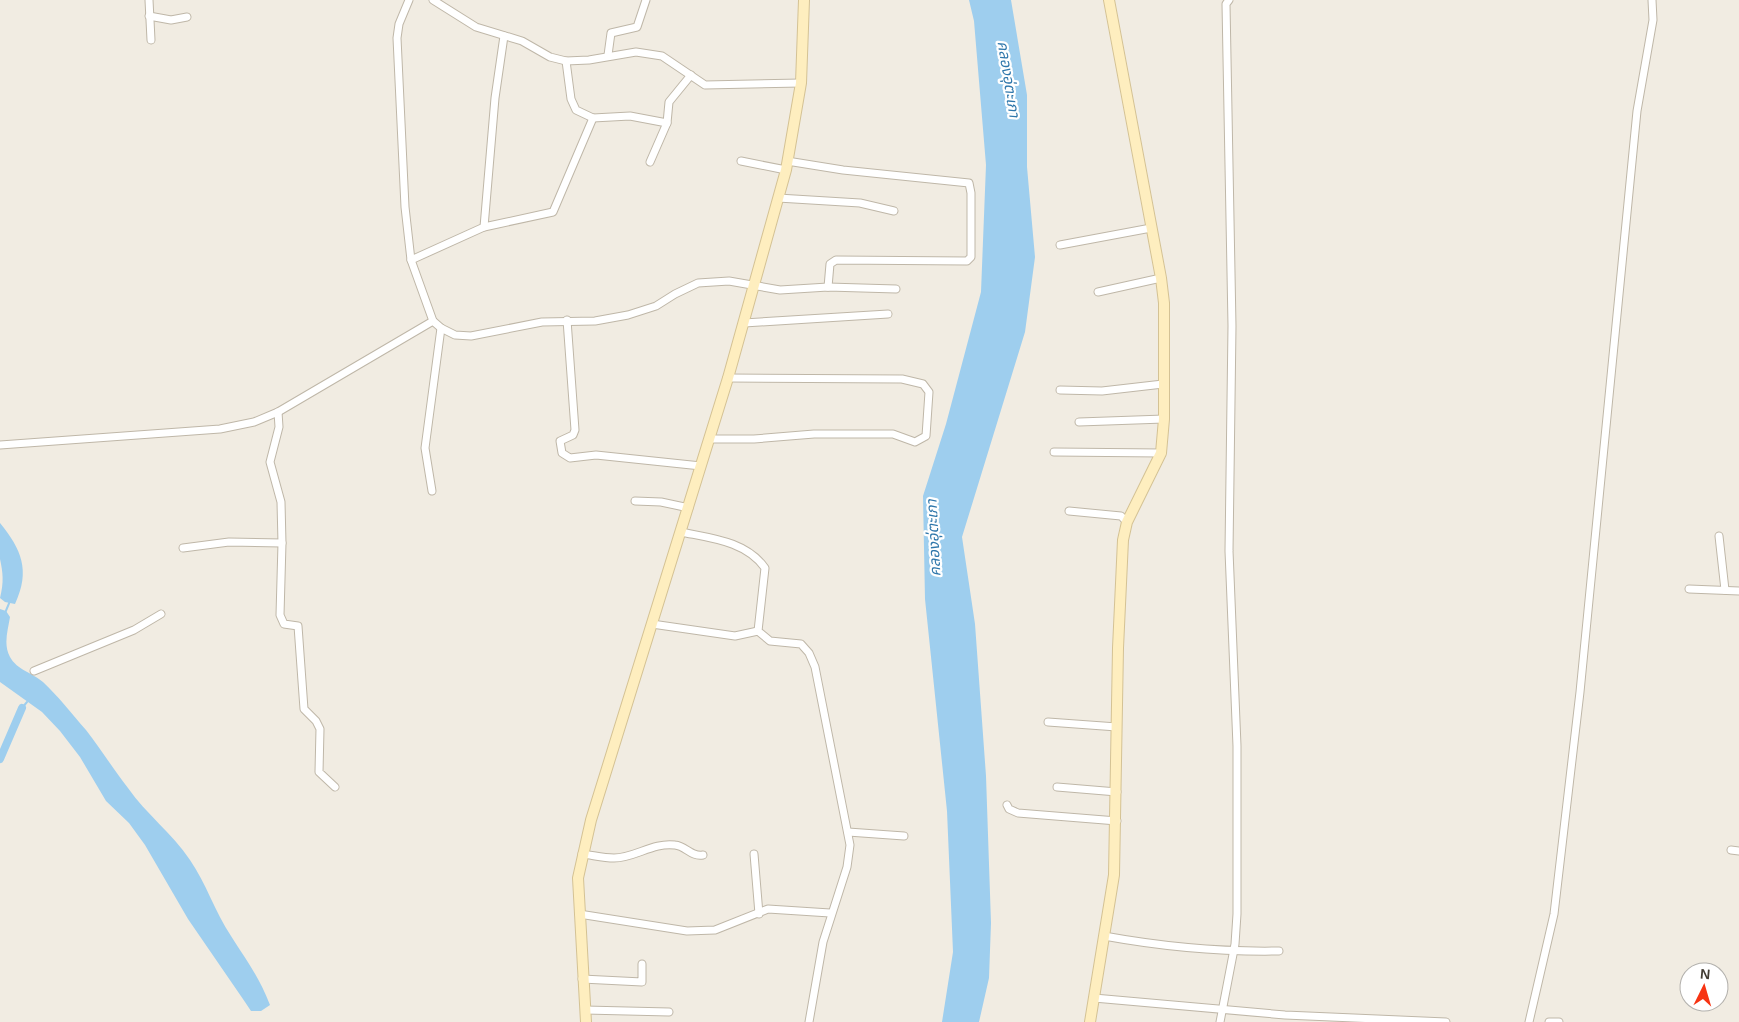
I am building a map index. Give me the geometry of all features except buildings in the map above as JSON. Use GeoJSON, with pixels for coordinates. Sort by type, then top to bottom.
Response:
{"type":"FeatureCollection","features":[{"type":"Feature","properties":{"kind":"street"},"geometry":{"type":"LineString","coordinates":[[149,0],[148,16],[151,40]]}},
{"type":"Feature","properties":{"kind":"street"},"geometry":{"type":"LineString","coordinates":[[409,0],[399,24],[397,38],[405,207],[411,260],[433,321],[441,328],[455,334],[471,336],[542,322],[567,320],[595,321],[628,315],[656,306],[698,283],[729,281],[780,290],[828,287],[896,289]]}},
{"type":"Feature","properties":{"kind":"street"},"geometry":{"type":"LineString","coordinates":[[434,0],[476,27],[522,41],[550,57],[566,61],[589,60],[608,55],[636,52],[662,56],[705,85],[801,83]]}},
{"type":"Feature","properties":{"kind":"street"},"geometry":{"type":"LineString","coordinates":[[608,55],[611,33],[637,27],[646,0]]}},
{"type":"Feature","properties":{"kind":"street"},"geometry":{"type":"LineString","coordinates":[[586,1022],[582,979],[578,878],[582,854],[728,378],[787,166],[801,83],[804,0]]}},
{"type":"Feature","properties":{"kind":"street"},"geometry":{"type":"LineString","coordinates":[[1090,1022],[1114,875],[1117,821],[1117,727],[1123,550],[1127,522],[1161,453],[1164,419],[1164,303],[1161,278],[1109,0]]}},
{"type":"Feature","properties":{"kind":"street"},"geometry":{"type":"LineString","coordinates":[[1220,1022],[1234,950],[1237,914],[1238,746],[1229,551],[1232,326],[1226,4],[1229,0]]}},
{"type":"Feature","properties":{"kind":"street"},"geometry":{"type":"LineString","coordinates":[[1530,1022],[1554,914],[1580,692],[1637,111],[1653,20],[1652,0]]}},
{"type":"Feature","properties":{"kind":"street"},"geometry":{"type":"LineString","coordinates":[[148,16],[171,20],[187,17]]}},
{"type":"Feature","properties":{"kind":"street"},"geometry":{"type":"LineString","coordinates":[[484,226],[495,98],[504,36]]}},
{"type":"Feature","properties":{"kind":"street"},"geometry":{"type":"LineString","coordinates":[[566,61],[576,110],[593,118],[630,116],[667,123]]}},
{"type":"Feature","properties":{"kind":"street"},"geometry":{"type":"LineString","coordinates":[[650,162],[667,123],[669,102],[691,75]]}},
{"type":"Feature","properties":{"kind":"street"},"geometry":{"type":"LineString","coordinates":[[411,260],[484,226],[553,212],[593,118]]}},
{"type":"Feature","properties":{"kind":"street"},"geometry":{"type":"LineString","coordinates":[[741,161],[969,183],[971,257],[967,261],[836,260],[830,264],[828,287]]}},
{"type":"Feature","properties":{"kind":"street"},"geometry":{"type":"LineString","coordinates":[[778,198],[860,203],[894,211]]}},
{"type":"Feature","properties":{"kind":"street"},"geometry":{"type":"LineString","coordinates":[[1060,245],[1151,228]]}},
{"type":"Feature","properties":{"kind":"street"},"geometry":{"type":"LineString","coordinates":[[1098,292],[1161,278]]}},
{"type":"Feature","properties":{"kind":"street"},"geometry":{"type":"LineString","coordinates":[[744,323],[888,314]]}},
{"type":"Feature","properties":{"kind":"street"},"geometry":{"type":"LineString","coordinates":[[567,320],[575,430],[573,435],[560,441],[562,453],[570,458],[596,455],[701,466]]}},
{"type":"Feature","properties":{"kind":"street"},"geometry":{"type":"LineString","coordinates":[[0,445],[220,429],[254,422],[278,412],[433,321]]}},
{"type":"Feature","properties":{"kind":"street"},"geometry":{"type":"LineString","coordinates":[[432,491],[425,448],[441,328]]}},
{"type":"Feature","properties":{"kind":"street"},"geometry":{"type":"LineString","coordinates":[[709,439],[754,439],[814,434],[893,434],[915,442],[926,436],[929,392],[923,384],[902,379],[728,378]]}},
{"type":"Feature","properties":{"kind":"street"},"geometry":{"type":"LineString","coordinates":[[1060,390],[1102,391],[1163,384]]}},
{"type":"Feature","properties":{"kind":"street"},"geometry":{"type":"LineString","coordinates":[[278,412],[279,427],[270,462],[281,502],[281,620],[284,624],[298,626],[304,709],[316,720],[320,729],[319,772],[335,787]]}},
{"type":"Feature","properties":{"kind":"street"},"geometry":{"type":"LineString","coordinates":[[1079,422],[1164,419]]}},
{"type":"Feature","properties":{"kind":"street"},"geometry":{"type":"LineString","coordinates":[[1054,452],[1161,453]]}},
{"type":"Feature","properties":{"kind":"street"},"geometry":{"type":"LineString","coordinates":[[635,500],[661,502],[689,508]]}},
{"type":"Feature","properties":{"kind":"street"},"geometry":{"type":"LineString","coordinates":[[1069,510],[1121,516],[1127,522]]}},
{"type":"Feature","properties":{"kind":"street"},"geometry":{"type":"LineString","coordinates":[[681,532],[734,543],[765,568],[758,632]]}},
{"type":"Feature","properties":{"kind":"street"},"geometry":{"type":"LineString","coordinates":[[1719,536],[1724,590]]}},
{"type":"Feature","properties":{"kind":"street"},"geometry":{"type":"LineString","coordinates":[[182,548],[239,541],[282,543]]}},
{"type":"Feature","properties":{"kind":"street"},"geometry":{"type":"LineString","coordinates":[[1689,589],[1739,591]]}},
{"type":"Feature","properties":{"kind":"street"},"geometry":{"type":"LineString","coordinates":[[34,671],[134,630],[161,614]]}},
{"type":"Feature","properties":{"kind":"street"},"geometry":{"type":"LineString","coordinates":[[652,624],[735,636],[758,632],[770,641],[801,644],[809,653],[815,667],[834,773],[850,845],[847,866],[830,913],[814,983],[809,1022]]}},
{"type":"Feature","properties":{"kind":"street"},"geometry":{"type":"LineString","coordinates":[[1048,722],[1117,727]]}},
{"type":"Feature","properties":{"kind":"street"},"geometry":{"type":"LineString","coordinates":[[1057,787],[1117,792]]}},
{"type":"Feature","properties":{"kind":"street"},"geometry":{"type":"LineString","coordinates":[[1007,805],[1011,810],[1018,813],[1117,821]]}},
{"type":"Feature","properties":{"kind":"street"},"geometry":{"type":"LineString","coordinates":[[848,832],[904,836]]}},
{"type":"Feature","properties":{"kind":"street"},"geometry":{"type":"LineString","coordinates":[[582,854],[614,858],[643,852],[653,846],[675,845],[692,854],[703,855]]}},
{"type":"Feature","properties":{"kind":"street"},"geometry":{"type":"LineString","coordinates":[[754,854],[759,914]]}},
{"type":"Feature","properties":{"kind":"street"},"geometry":{"type":"LineString","coordinates":[[580,914],[686,931],[715,930],[768,909],[830,913]]}},
{"type":"Feature","properties":{"kind":"street"},"geometry":{"type":"LineString","coordinates":[[1104,936],[1158,944],[1234,950],[1279,951]]}},
{"type":"Feature","properties":{"kind":"street"},"geometry":{"type":"LineString","coordinates":[[582,979],[642,982],[642,964]]}},
{"type":"Feature","properties":{"kind":"street"},"geometry":{"type":"LineString","coordinates":[[1094,998],[1222,1010],[1446,1022]]}},
{"type":"Feature","properties":{"kind":"street"},"geometry":{"type":"LineString","coordinates":[[585,1010],[669,1012]]}},
{"type":"Feature","properties":{"kind":"street"},"geometry":{"type":"LineString","coordinates":[[1549,1022],[1559,1022]]}},
{"type":"Feature","properties":{"kind":"water","name":"คลองอุ่ตะเภา"},"geometry":{"type":"Polygon","coordinates":[[[969,0],[1011,0],[1027,95],[1027,167],[1035,257],[1025,332],[962,537],[975,624],[986,776],[991,923],[989,978],[979,1022],[942,1022],[953,952],[947,811],[925,599],[923,496],[946,424],[981,292],[986,165],[974,21],[969,0]]]}},
{"type":"Feature","properties":{"kind":"water"},"geometry":{"type":"Polygon","coordinates":[[[0,523],[18,551],[23,570],[20,592],[15,604],[5,602],[0,598],[3,578],[0,559],[0,523]]]}},
{"type":"Feature","properties":{"kind":"water"},"geometry":{"type":"Polygon","coordinates":[[[0,609],[6,611],[10,617],[6,642],[8,652],[13,661],[43,682],[60,699],[97,744],[135,797],[190,860],[225,927],[262,986],[270,1005],[261,1011],[251,1011],[188,919],[145,845],[129,823],[106,801],[80,757],[60,731],[42,712],[0,682],[0,609]]]}},
{"type":"Feature","properties":{"kind":"waterway"},"geometry":{"type":"LineString","coordinates":[[5,613],[10,601]]}},
{"type":"Feature","properties":{"kind":"waterway"},"geometry":{"type":"LineString","coordinates":[[22,708],[27,702]]}},
{"type":"Feature","properties":{"kind":"waterway"},"geometry":{"type":"LineString","coordinates":[[0,759],[22,708]]}}]}
